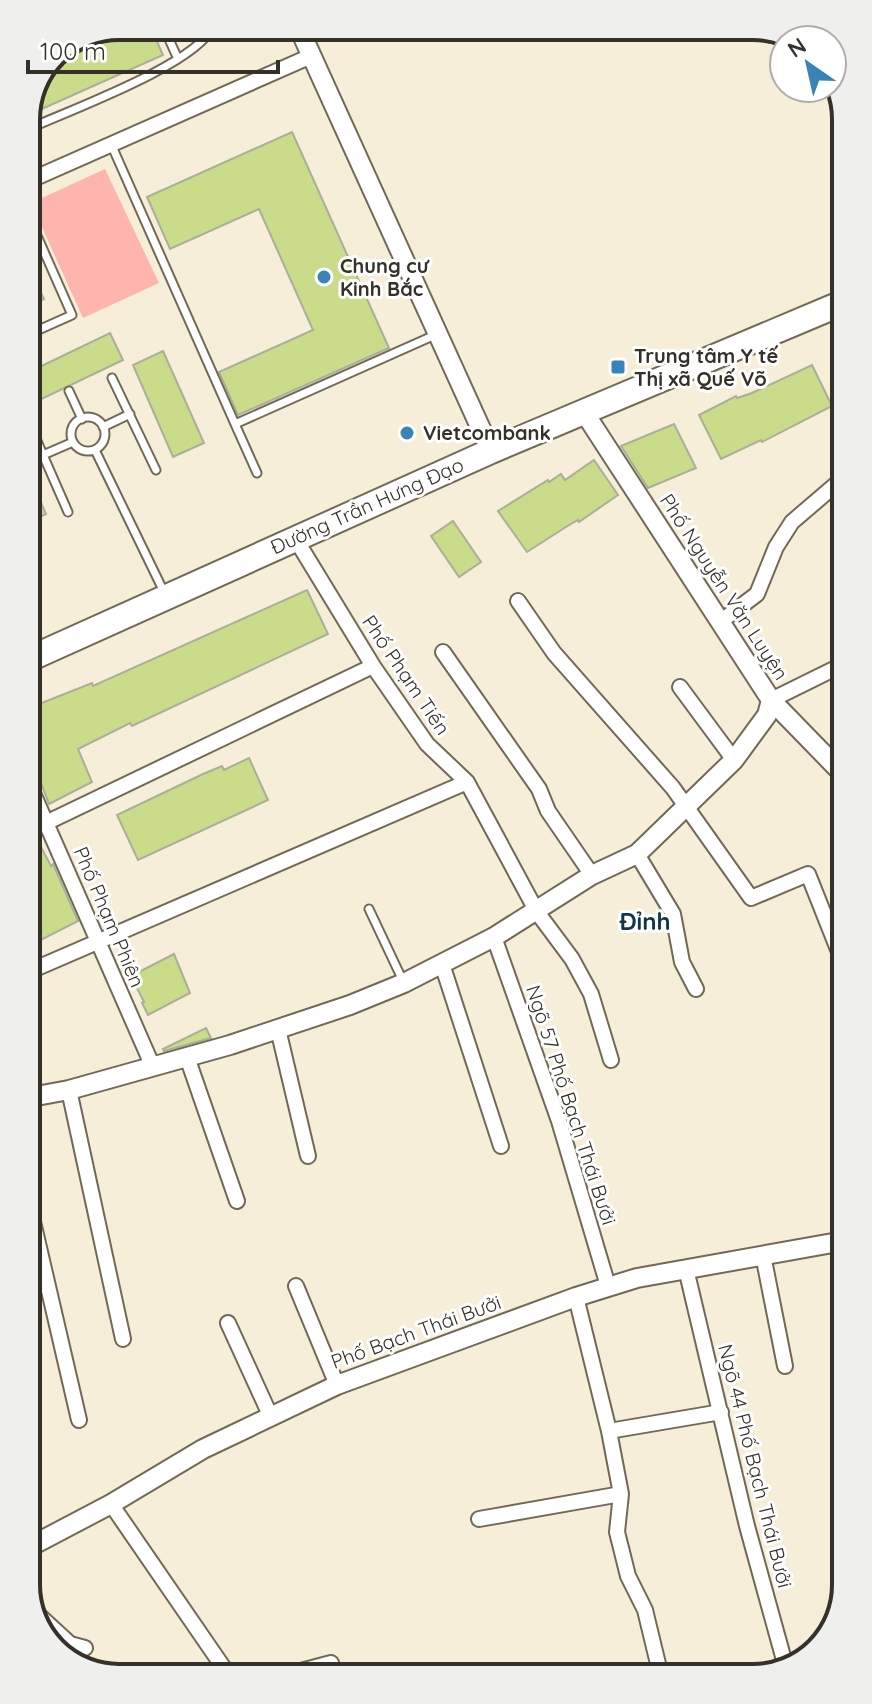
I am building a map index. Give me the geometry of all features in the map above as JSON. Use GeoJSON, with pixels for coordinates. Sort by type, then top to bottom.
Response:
{"type":"FeatureCollection","features":[{"type":"Feature","properties":{"kind":"highway","name":"Đường Trần Hưng Đạo"},"geometry":{"type":"LineString","coordinates":[[40,652],[491,451],[832,307]]}},
{"type":"Feature","properties":{"kind":"street"},"geometry":{"type":"LineString","coordinates":[[304,40],[491,451]]}},
{"type":"Feature","properties":{"kind":"street"},"geometry":{"type":"LineString","coordinates":[[40,176],[311,56]]}},
{"type":"Feature","properties":{"kind":"street","name":"Phố Nguyễn Văn Luyện"},"geometry":{"type":"LineString","coordinates":[[584,412],[771,700],[832,763]]}},
{"type":"Feature","properties":{"kind":"street"},"geometry":{"type":"LineString","coordinates":[[720,622],[757,594],[776,547],[792,522],[832,488]]}},
{"type":"Feature","properties":{"kind":"street","name":"Phố Phạm Tiến"},"geometry":{"type":"LineString","coordinates":[[295,538],[373,666],[427,744],[467,782],[537,912],[572,959],[591,994],[611,1060]]}},
{"type":"Feature","properties":{"kind":"street"},"geometry":{"type":"LineString","coordinates":[[518,601],[554,653],[673,788],[751,898],[808,874],[832,934]]}},
{"type":"Feature","properties":{"kind":"street"},"geometry":{"type":"LineString","coordinates":[[443,652],[531,777],[548,811],[592,875]]}},
{"type":"Feature","properties":{"kind":"street"},"geometry":{"type":"LineString","coordinates":[[40,826],[373,666]]}},
{"type":"Feature","properties":{"kind":"street"},"geometry":{"type":"LineString","coordinates":[[40,1095],[153,1067],[278,1029],[404,983],[494,937],[592,875],[637,854],[734,760],[767,715],[771,700],[832,670]]}},
{"type":"Feature","properties":{"kind":"street"},"geometry":{"type":"LineString","coordinates":[[680,687],[734,760]]}},
{"type":"Feature","properties":{"kind":"street"},"geometry":{"type":"LineString","coordinates":[[40,967],[467,782]]}},
{"type":"Feature","properties":{"kind":"street","name":"Phố Phạm Phiên"},"geometry":{"type":"LineString","coordinates":[[40,808],[153,1067]]}},
{"type":"Feature","properties":{"kind":"street"},"geometry":{"type":"LineString","coordinates":[[637,854],[673,914],[682,962],[696,989]]}},
{"type":"Feature","properties":{"kind":"street","name":"Ngõ 57 Phố Bạch Thái Bưởi"},"geometry":{"type":"LineString","coordinates":[[494,937],[559,1121],[608,1286]]}},
{"type":"Feature","properties":{"kind":"street"},"geometry":{"type":"LineString","coordinates":[[442,964],[501,1146]]}},
{"type":"Feature","properties":{"kind":"street"},"geometry":{"type":"LineString","coordinates":[[278,1029],[308,1156]]}},
{"type":"Feature","properties":{"kind":"street"},"geometry":{"type":"LineString","coordinates":[[187,1057],[237,1201]]}},
{"type":"Feature","properties":{"kind":"street"},"geometry":{"type":"LineString","coordinates":[[69,1090],[123,1339]]}},
{"type":"Feature","properties":{"kind":"street","name":"Phố Bạch Thái Bưởi"},"geometry":{"type":"LineString","coordinates":[[40,1541],[111,1504],[203,1449],[337,1385],[608,1286],[832,1243]]}},
{"type":"Feature","properties":{"kind":"street"},"geometry":{"type":"LineString","coordinates":[[40,1252],[79,1420]]}},
{"type":"Feature","properties":{"kind":"street"},"geometry":{"type":"LineString","coordinates":[[763,1255],[785,1366]]}},
{"type":"Feature","properties":{"kind":"street","name":"Ngõ 44 Phố Bạch Thái Bưởi"},"geometry":{"type":"LineString","coordinates":[[686,1269],[747,1526],[783,1658]]}},
{"type":"Feature","properties":{"kind":"street"},"geometry":{"type":"LineString","coordinates":[[296,1286],[337,1385]]}},
{"type":"Feature","properties":{"kind":"street"},"geometry":{"type":"LineString","coordinates":[[576,1297],[621,1494],[617,1532],[628,1576],[645,1610],[658,1664]]}},
{"type":"Feature","properties":{"kind":"street"},"geometry":{"type":"LineString","coordinates":[[228,1323],[270,1415]]}},
{"type":"Feature","properties":{"kind":"street"},"geometry":{"type":"LineString","coordinates":[[609,1431],[721,1412]]}},
{"type":"Feature","properties":{"kind":"street"},"geometry":{"type":"LineString","coordinates":[[479,1519],[621,1494]]}},
{"type":"Feature","properties":{"kind":"street"},"geometry":{"type":"LineString","coordinates":[[111,1504],[221,1664]]}},
{"type":"Feature","properties":{"kind":"street"},"geometry":{"type":"LineString","coordinates":[[54,1629],[70,1644],[85,1648]]}},
{"type":"Feature","properties":{"kind":"lane"},"geometry":{"type":"LineString","coordinates":[[169,40],[178,59]]}},
{"type":"Feature","properties":{"kind":"lane"},"geometry":{"type":"LineString","coordinates":[[40,123],[178,59],[202,40]]}},
{"type":"Feature","properties":{"kind":"lane"},"geometry":{"type":"LineString","coordinates":[[111,144],[257,473]]}},
{"type":"Feature","properties":{"kind":"lane"},"geometry":{"type":"LineString","coordinates":[[40,242],[72,315],[40,329]]}},
{"type":"Feature","properties":{"kind":"lane"},"geometry":{"type":"LineString","coordinates":[[235,424],[437,335]]}},
{"type":"Feature","properties":{"kind":"lane"},"geometry":{"type":"LineString","coordinates":[[112,378],[156,470]]}},
{"type":"Feature","properties":{"kind":"lane"},"geometry":{"type":"LineString","coordinates":[[69,391],[82,419]]}},
{"type":"Feature","properties":{"kind":"lane"},"geometry":{"type":"LineString","coordinates":[[103,427],[130,414]]}},
{"type":"Feature","properties":{"kind":"lane"},"geometry":{"type":"LineString","coordinates":[[93,418],[103,427],[104,440],[95,450],[81,449],[73,442],[71,431],[82,419],[93,418]]}},
{"type":"Feature","properties":{"kind":"lane"},"geometry":{"type":"LineString","coordinates":[[43,455],[73,442]]}},
{"type":"Feature","properties":{"kind":"lane"},"geometry":{"type":"LineString","coordinates":[[40,448],[68,512]]}},
{"type":"Feature","properties":{"kind":"lane"},"geometry":{"type":"LineString","coordinates":[[95,450],[166,598]]}},
{"type":"Feature","properties":{"kind":"lane"},"geometry":{"type":"LineString","coordinates":[[369,909],[404,983]]}},
{"type":"Feature","properties":{"kind":"shaded area"},"geometry":{"type":"Polygon","coordinates":[[[105,169],[159,283],[83,318],[40,223],[40,199],[105,169]]]}},
{"type":"Feature","properties":{"kind":"building"},"geometry":{"type":"Polygon","coordinates":[[[156,40],[163,55],[41,109],[48,84],[56,71],[67,60],[94,44],[156,40]]]}},
{"type":"Feature","properties":{"kind":"building","name":"Chung cư Kinh Bắc"},"geometry":{"type":"Polygon","coordinates":[[[292,132],[389,348],[238,415],[219,372],[313,330],[259,209],[170,249],[147,197],[292,132]]]}},
{"type":"Feature","properties":{"kind":"building"},"geometry":{"type":"Polygon","coordinates":[[[110,333],[123,360],[40,400],[40,367],[110,333]]]}},
{"type":"Feature","properties":{"kind":"building"},"geometry":{"type":"Polygon","coordinates":[[[163,351],[204,443],[173,457],[133,365],[163,351]]]}},
{"type":"Feature","properties":{"kind":"building"},"geometry":{"type":"Polygon","coordinates":[[[812,365],[832,406],[721,459],[699,415],[736,396],[752,393],[812,365]]]}},
{"type":"Feature","properties":{"kind":"building"},"geometry":{"type":"Polygon","coordinates":[[[674,424],[696,468],[648,488],[621,446],[674,424]]]}},
{"type":"Feature","properties":{"kind":"building"},"geometry":{"type":"Polygon","coordinates":[[[594,460],[618,495],[527,552],[498,511],[548,480],[561,474],[565,480],[594,460]]]}},
{"type":"Feature","properties":{"kind":"building"},"geometry":{"type":"Polygon","coordinates":[[[40,500],[46,514],[40,517],[40,500]]]}},
{"type":"Feature","properties":{"kind":"building"},"geometry":{"type":"Polygon","coordinates":[[[453,521],[481,562],[459,577],[431,536],[453,521]]]}},
{"type":"Feature","properties":{"kind":"building"},"geometry":{"type":"Polygon","coordinates":[[[307,590],[328,634],[78,749],[92,782],[49,804],[40,780],[40,704],[92,683],[93,686],[307,590]]]}},
{"type":"Feature","properties":{"kind":"building"},"geometry":{"type":"Polygon","coordinates":[[[249,758],[268,800],[138,860],[117,815],[203,774],[222,766],[224,770],[249,758]]]}},
{"type":"Feature","properties":{"kind":"building"},"geometry":{"type":"Polygon","coordinates":[[[40,848],[51,866],[53,864],[78,921],[40,940],[40,848]]]}},
{"type":"Feature","properties":{"kind":"building"},"geometry":{"type":"Polygon","coordinates":[[[174,954],[190,993],[148,1015],[131,976],[174,954]]]}},
{"type":"Feature","properties":{"kind":"building"},"geometry":{"type":"Polygon","coordinates":[[[206,1028],[211,1038],[164,1051],[163,1049],[206,1028]]]}},
{"type":"Feature","properties":{"kind":"place","name":"Chung cư Kinh Bắc"},"geometry":{"type":"Point","coordinates":[324,277]}},
{"type":"Feature","properties":{"kind":"place","name":"Trung tâm Y tế Thị xã Quế Võ"},"geometry":{"type":"Point","coordinates":[618,367]}},
{"type":"Feature","properties":{"kind":"place","name":"Vietcombank"},"geometry":{"type":"Point","coordinates":[407,433]}},
{"type":"Feature","properties":{"kind":"district","name":"Đỉnh"},"geometry":{"type":"Point","coordinates":[645,922]}}]}
